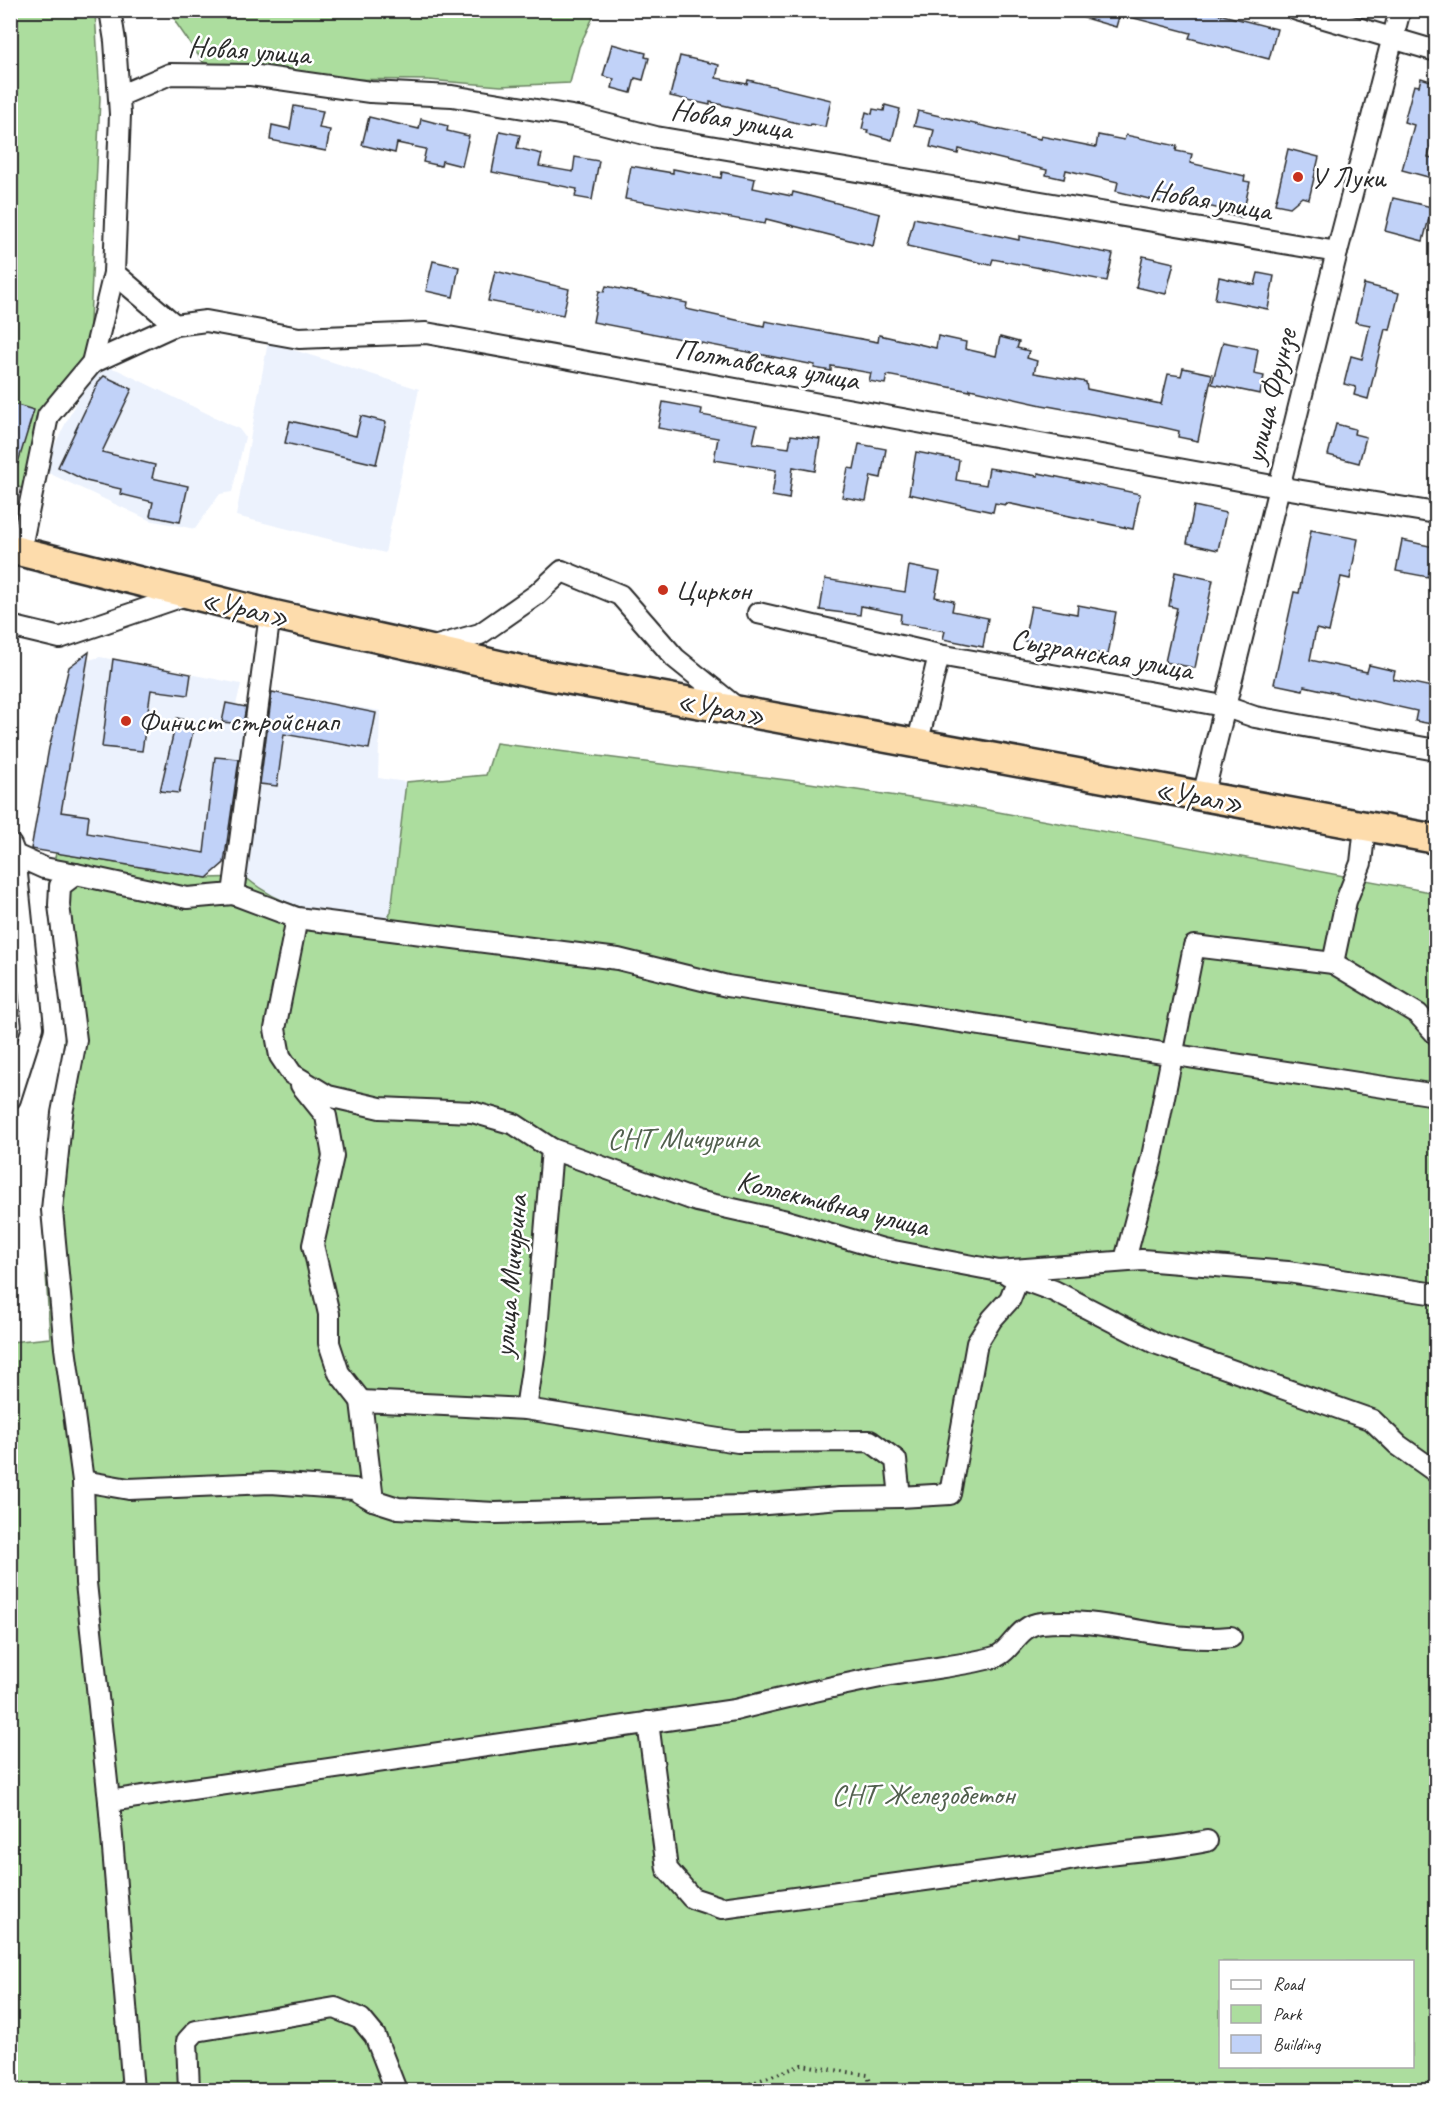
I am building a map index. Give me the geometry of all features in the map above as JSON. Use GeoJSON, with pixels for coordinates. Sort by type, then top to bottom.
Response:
{"type":"FeatureCollection","features":[{"type":"Feature","properties":{"kind":"highway","name":"«Урал»"},"geometry":{"type":"LineString","coordinates":[[15,551],[186,595],[539,674],[1437,839]]}},
{"type":"Feature","properties":{"kind":"street"},"geometry":{"type":"LineString","coordinates":[[15,551],[48,416],[92,363],[114,273],[119,96],[110,10]]}},
{"type":"Feature","properties":{"kind":"street"},"geometry":{"type":"LineString","coordinates":[[1297,10],[1437,51]]}},
{"type":"Feature","properties":{"kind":"street","name":"улица Фрунзе"},"geometry":{"type":"LineString","coordinates":[[1203,796],[1223,706],[1400,10]]}},
{"type":"Feature","properties":{"kind":"street","name":"Новая улица"},"geometry":{"type":"LineString","coordinates":[[119,96],[170,74],[251,75],[370,92],[452,96],[578,117],[668,139],[1337,252]]}},
{"type":"Feature","properties":{"kind":"street"},"geometry":{"type":"LineString","coordinates":[[114,273],[175,325]]}},
{"type":"Feature","properties":{"kind":"street","name":"Полтавская улица"},"geometry":{"type":"LineString","coordinates":[[92,363],[175,325],[206,321],[299,338],[426,333],[1278,487],[1437,513]]}},
{"type":"Feature","properties":{"kind":"street"},"geometry":{"type":"LineString","coordinates":[[426,649],[480,634],[536,595],[562,571],[620,594],[675,658],[741,712]]}},
{"type":"Feature","properties":{"kind":"street"},"geometry":{"type":"LineString","coordinates":[[10,626],[60,638],[186,595]]}},
{"type":"Feature","properties":{"kind":"street"},"geometry":{"type":"LineString","coordinates":[[233,894],[270,614]]}},
{"type":"Feature","properties":{"kind":"street","name":"Сызранская улица"},"geometry":{"type":"LineString","coordinates":[[758,614],[939,655],[1223,706],[1255,717],[1437,750]]}},
{"type":"Feature","properties":{"kind":"street"},"geometry":{"type":"LineString","coordinates":[[917,745],[939,655]]}},
{"type":"Feature","properties":{"kind":"street"},"geometry":{"type":"LineString","coordinates":[[1333,963],[1346,901],[1360,863],[1365,826]]}},
{"type":"Feature","properties":{"kind":"street"},"geometry":{"type":"LineString","coordinates":[[13,850],[44,868],[188,898],[233,894],[297,918],[618,959],[727,986],[1437,1095]]}},
{"type":"Feature","properties":{"kind":"street"},"geometry":{"type":"LineString","coordinates":[[10,1099],[33,1027],[13,850]]}},
{"type":"Feature","properties":{"kind":"street"},"geometry":{"type":"LineString","coordinates":[[76,873],[60,886],[58,905],[76,1040],[62,1113],[52,1210],[65,1347],[83,1481],[86,1583],[109,1801],[133,2091]]}},
{"type":"Feature","properties":{"kind":"street"},"geometry":{"type":"LineString","coordinates":[[297,918],[284,972],[275,1029],[280,1056],[326,1116],[333,1156],[313,1245],[329,1314],[329,1342],[339,1373],[361,1401],[373,1500]]}},
{"type":"Feature","properties":{"kind":"street"},"geometry":{"type":"LineString","coordinates":[[1125,1260],[1152,1157],[1194,946],[1333,963],[1418,1014],[1437,1034]]}},
{"type":"Feature","properties":{"kind":"street","name":"Коллективная улица"},"geometry":{"type":"LineString","coordinates":[[292,1074],[328,1096],[380,1108],[472,1112],[514,1124],[552,1149],[697,1201],[787,1221],[883,1249],[999,1271],[1125,1260],[1288,1272],[1437,1294]]}},
{"type":"Feature","properties":{"kind":"street","name":"улица Мичурина"},"geometry":{"type":"LineString","coordinates":[[526,1409],[536,1342],[552,1149]]}},
{"type":"Feature","properties":{"kind":"street"},"geometry":{"type":"LineString","coordinates":[[999,1271],[1054,1291],[1155,1343],[1372,1419],[1398,1445],[1437,1472]]}},
{"type":"Feature","properties":{"kind":"street"},"geometry":{"type":"LineString","coordinates":[[83,1481],[129,1490],[271,1483],[354,1489],[373,1500],[398,1508],[495,1513],[743,1506],[840,1498],[950,1494],[977,1343],[992,1319],[1010,1299],[1018,1279]]}},
{"type":"Feature","properties":{"kind":"street"},"geometry":{"type":"LineString","coordinates":[[361,1401],[526,1409],[738,1442],[870,1441],[896,1460],[900,1497]]}},
{"type":"Feature","properties":{"kind":"street"},"geometry":{"type":"LineString","coordinates":[[109,1801],[735,1710],[829,1686],[998,1656],[1019,1633],[1038,1623],[1097,1623],[1118,1629],[1208,1640],[1231,1637]]}},
{"type":"Feature","properties":{"kind":"street"},"geometry":{"type":"LineString","coordinates":[[648,1722],[667,1869],[693,1898],[722,1908],[1064,1861],[1099,1854],[1176,1847],[1207,1841]]}},
{"type":"Feature","properties":{"kind":"street"},"geometry":{"type":"LineString","coordinates":[[189,2091],[187,2041],[196,2031],[334,2008],[361,2019],[375,2036],[396,2091]]}},
{"type":"Feature","properties":{"kind":"path"},"geometry":{"type":"LineString","coordinates":[[733,2091],[802,2065],[868,2075],[872,2091]]}},
{"type":"Feature","properties":{"kind":"shaded area"},"geometry":{"type":"Polygon","coordinates":[[[268,342],[419,389],[385,553],[236,516],[268,342]]]}},
{"type":"Feature","properties":{"kind":"shaded area"},"geometry":{"type":"Polygon","coordinates":[[[104,366],[118,370],[239,429],[245,437],[232,492],[220,494],[195,529],[149,520],[42,470],[90,375],[104,366]]]}},
{"type":"Feature","properties":{"kind":"shaded area"},"geometry":{"type":"Polygon","coordinates":[[[100,657],[241,684],[236,705],[246,708],[224,863],[207,878],[31,849],[49,748],[70,665],[100,657]]]}},
{"type":"Feature","properties":{"kind":"shaded area"},"geometry":{"type":"Polygon","coordinates":[[[269,692],[380,711],[378,778],[406,782],[391,912],[386,921],[298,908],[266,894],[245,877],[269,692]]]}},
{"type":"Feature","properties":{"kind":"green space"},"geometry":{"type":"Polygon","coordinates":[[[10,11],[95,11],[100,98],[89,343],[24,489],[10,484],[10,11]]]}},
{"type":"Feature","properties":{"kind":"green space"},"geometry":{"type":"Polygon","coordinates":[[[174,11],[596,11],[579,47],[570,83],[501,86],[428,80],[322,79],[236,69],[203,62],[176,23],[174,11]]]}},
{"type":"Feature","properties":{"kind":"green space"},"geometry":{"type":"Polygon","coordinates":[[[496,743],[803,782],[977,808],[1436,893],[1436,2090],[11,2090],[10,1342],[50,1338],[42,1210],[65,1034],[49,883],[56,853],[207,878],[245,877],[279,899],[295,906],[329,914],[386,921],[391,912],[406,782],[486,775],[496,743]]]}},
{"type":"Feature","properties":{"kind":"water"},"geometry":{"type":"Polygon","coordinates":[[[10,997],[16,1023],[11,1034],[10,1034],[10,997]]]}},
{"type":"Feature","properties":{"kind":"building"},"geometry":{"type":"Polygon","coordinates":[[[1074,10],[1121,10],[1116,27],[1074,15],[1074,10]]]}},
{"type":"Feature","properties":{"kind":"building"},"geometry":{"type":"Polygon","coordinates":[[[1126,10],[1203,10],[1277,29],[1269,59],[1189,38],[1191,33],[1126,16],[1126,10]]]}},
{"type":"Feature","properties":{"kind":"building"},"geometry":{"type":"Polygon","coordinates":[[[612,44],[646,53],[645,57],[649,58],[643,80],[635,78],[631,93],[612,88],[614,79],[603,76],[612,44]]]}},
{"type":"Feature","properties":{"kind":"building"},"geometry":{"type":"Polygon","coordinates":[[[680,56],[719,65],[716,78],[747,84],[748,80],[831,100],[825,127],[811,124],[810,126],[710,102],[710,105],[670,96],[680,56]]]}},
{"type":"Feature","properties":{"kind":"building"},"geometry":{"type":"Polygon","coordinates":[[[1421,78],[1437,83],[1437,125],[1428,157],[1437,159],[1432,178],[1402,170],[1414,125],[1404,122],[1414,85],[1419,86],[1421,78]]]}},
{"type":"Feature","properties":{"kind":"building"},"geometry":{"type":"Polygon","coordinates":[[[885,105],[900,109],[892,140],[867,133],[868,130],[862,129],[866,112],[872,114],[873,109],[884,111],[885,105]]]}},
{"type":"Feature","properties":{"kind":"building"},"geometry":{"type":"Polygon","coordinates":[[[294,106],[323,111],[319,128],[330,130],[326,151],[270,140],[272,125],[290,129],[294,106]]]}},
{"type":"Feature","properties":{"kind":"building"},"geometry":{"type":"Polygon","coordinates":[[[918,111],[1040,139],[1041,136],[1096,147],[1098,135],[1124,140],[1126,135],[1177,146],[1176,151],[1192,154],[1190,163],[1245,176],[1244,181],[1250,182],[1242,218],[1224,214],[1225,210],[1207,206],[1208,204],[1168,196],[1166,203],[1116,191],[1118,182],[1066,170],[1064,179],[1046,175],[1047,170],[959,149],[958,154],[930,147],[934,130],[914,126],[918,111]]]}},
{"type":"Feature","properties":{"kind":"building"},"geometry":{"type":"Polygon","coordinates":[[[369,117],[419,129],[421,119],[448,126],[447,131],[469,136],[462,166],[442,161],[441,166],[423,162],[426,149],[397,143],[395,153],[362,145],[369,117]]]}},
{"type":"Feature","properties":{"kind":"building"},"geometry":{"type":"Polygon","coordinates":[[[500,131],[520,135],[517,148],[542,154],[539,166],[573,172],[575,157],[599,161],[592,200],[575,197],[577,189],[492,172],[500,131]]]}},
{"type":"Feature","properties":{"kind":"building","name":"У Луки"},"geometry":{"type":"Polygon","coordinates":[[[1288,149],[1319,157],[1309,199],[1302,197],[1290,207],[1275,204],[1288,149]]]}},
{"type":"Feature","properties":{"kind":"building"},"geometry":{"type":"Polygon","coordinates":[[[631,166],[673,173],[673,169],[721,178],[722,172],[755,179],[753,188],[792,196],[793,192],[880,214],[873,246],[766,219],[765,224],[625,199],[631,166]]]}},
{"type":"Feature","properties":{"kind":"building"},"geometry":{"type":"Polygon","coordinates":[[[1393,198],[1432,207],[1423,241],[1385,231],[1393,198]]]}},
{"type":"Feature","properties":{"kind":"building"},"geometry":{"type":"Polygon","coordinates":[[[914,218],[1019,240],[1019,236],[1113,254],[1107,281],[993,259],[991,265],[907,246],[914,218]]]}},
{"type":"Feature","properties":{"kind":"building"},"geometry":{"type":"Polygon","coordinates":[[[1143,256],[1174,263],[1166,294],[1136,287],[1143,256]]]}},
{"type":"Feature","properties":{"kind":"building"},"geometry":{"type":"Polygon","coordinates":[[[433,261],[459,267],[453,297],[426,291],[433,261]]]}},
{"type":"Feature","properties":{"kind":"building"},"geometry":{"type":"Polygon","coordinates":[[[495,271],[569,289],[563,315],[488,301],[495,271]]]}},
{"type":"Feature","properties":{"kind":"building"},"geometry":{"type":"Polygon","coordinates":[[[1258,273],[1274,276],[1268,309],[1215,299],[1219,277],[1255,285],[1258,273]]]}},
{"type":"Feature","properties":{"kind":"building"},"geometry":{"type":"Polygon","coordinates":[[[1364,284],[1399,293],[1390,330],[1385,329],[1368,399],[1354,395],[1356,387],[1344,384],[1351,356],[1362,359],[1370,325],[1355,322],[1364,284]]]}},
{"type":"Feature","properties":{"kind":"building"},"geometry":{"type":"Polygon","coordinates":[[[606,286],[687,303],[686,309],[764,326],[765,321],[878,342],[879,335],[936,348],[938,336],[966,342],[965,349],[996,356],[1000,337],[1019,342],[1017,348],[1029,351],[1027,358],[1037,361],[1034,373],[1086,382],[1087,389],[1161,404],[1168,374],[1181,376],[1183,368],[1212,374],[1198,441],[1178,437],[1179,431],[970,389],[970,391],[887,375],[885,384],[869,381],[871,373],[831,366],[831,371],[814,368],[815,365],[593,322],[599,291],[604,292],[606,286]]]}},
{"type":"Feature","properties":{"kind":"building"},"geometry":{"type":"Polygon","coordinates":[[[1223,342],[1258,349],[1254,374],[1264,376],[1260,394],[1212,384],[1223,342]]]}},
{"type":"Feature","properties":{"kind":"building"},"geometry":{"type":"Polygon","coordinates":[[[104,376],[132,389],[102,452],[155,465],[152,478],[188,486],[180,522],[150,516],[153,502],[120,494],[121,489],[86,481],[58,467],[99,381],[104,376]]]}},
{"type":"Feature","properties":{"kind":"building"},"geometry":{"type":"Polygon","coordinates":[[[663,402],[702,409],[701,415],[757,425],[753,443],[789,448],[791,435],[820,439],[815,471],[793,467],[789,499],[772,496],[776,470],[714,460],[718,438],[658,428],[663,402]]]}},
{"type":"Feature","properties":{"kind":"building"},"geometry":{"type":"Polygon","coordinates":[[[10,403],[34,410],[14,476],[10,476],[10,403]]]}},
{"type":"Feature","properties":{"kind":"building"},"geometry":{"type":"Polygon","coordinates":[[[361,416],[386,422],[376,464],[285,443],[290,421],[356,436],[361,416]]]}},
{"type":"Feature","properties":{"kind":"building"},"geometry":{"type":"Polygon","coordinates":[[[1336,424],[1355,429],[1354,434],[1366,437],[1359,463],[1328,455],[1336,424]]]}},
{"type":"Feature","properties":{"kind":"building"},"geometry":{"type":"Polygon","coordinates":[[[859,444],[886,449],[881,478],[871,476],[866,501],[842,497],[848,468],[854,469],[859,444]]]}},
{"type":"Feature","properties":{"kind":"building"},"geometry":{"type":"Polygon","coordinates":[[[916,452],[959,460],[956,480],[986,485],[989,468],[1038,476],[1038,473],[1140,494],[1133,529],[1006,503],[1006,505],[995,503],[993,512],[909,494],[916,452]]]}},
{"type":"Feature","properties":{"kind":"building"},"geometry":{"type":"Polygon","coordinates":[[[1194,506],[1226,513],[1218,550],[1187,543],[1194,506]]]}},
{"type":"Feature","properties":{"kind":"building"},"geometry":{"type":"Polygon","coordinates":[[[1311,530],[1358,539],[1350,579],[1341,577],[1329,632],[1316,629],[1310,660],[1367,672],[1369,665],[1395,671],[1393,679],[1437,688],[1437,725],[1415,721],[1417,711],[1304,686],[1303,690],[1274,684],[1294,592],[1299,593],[1311,530]]]}},
{"type":"Feature","properties":{"kind":"building"},"geometry":{"type":"Polygon","coordinates":[[[1402,540],[1434,547],[1428,577],[1396,571],[1402,540]]]}},
{"type":"Feature","properties":{"kind":"building"},"geometry":{"type":"Polygon","coordinates":[[[909,566],[940,572],[935,597],[954,601],[952,611],[988,618],[983,647],[943,639],[945,631],[900,623],[901,614],[861,606],[860,615],[820,610],[825,579],[905,592],[909,566]]]}},
{"type":"Feature","properties":{"kind":"building"},"geometry":{"type":"Polygon","coordinates":[[[1175,572],[1213,580],[1195,668],[1165,662],[1177,608],[1169,606],[1175,572]]]}},
{"type":"Feature","properties":{"kind":"building"},"geometry":{"type":"Polygon","coordinates":[[[1078,605],[1116,612],[1108,655],[1024,641],[1031,606],[1077,614],[1078,605]]]}},
{"type":"Feature","properties":{"kind":"building"},"geometry":{"type":"Polygon","coordinates":[[[89,652],[61,812],[89,816],[87,833],[204,853],[215,757],[239,759],[224,863],[207,878],[31,849],[49,748],[69,667],[89,652]]]}},
{"type":"Feature","properties":{"kind":"building","name":"Финист стройснап"},"geometry":{"type":"Polygon","coordinates":[[[113,659],[191,674],[188,695],[151,690],[142,751],[102,747],[113,659]]]}},
{"type":"Feature","properties":{"kind":"building"},"geometry":{"type":"Polygon","coordinates":[[[272,692],[376,713],[369,749],[284,734],[277,786],[260,784],[272,692]]]}},
{"type":"Feature","properties":{"kind":"building"},"geometry":{"type":"Polygon","coordinates":[[[226,703],[246,707],[243,724],[222,722],[226,703]]]}},
{"type":"Feature","properties":{"kind":"building"},"geometry":{"type":"Polygon","coordinates":[[[177,718],[195,722],[179,793],[160,791],[177,718]]]}},
{"type":"Feature","properties":{"kind":"place","name":"У Луки"},"geometry":{"type":"Point","coordinates":[1298,177]}},
{"type":"Feature","properties":{"kind":"place","name":"Циркон"},"geometry":{"type":"Point","coordinates":[663,590]}},
{"type":"Feature","properties":{"kind":"place","name":"Финист стройснап"},"geometry":{"type":"Point","coordinates":[126,721]}},
{"type":"Feature","properties":{"kind":"park label","name":"СНТ Мичурина"},"geometry":{"type":"Point","coordinates":[683,1138]}},
{"type":"Feature","properties":{"kind":"park label","name":"СНТ Железобетон"},"geometry":{"type":"Point","coordinates":[923,1794]}}]}
